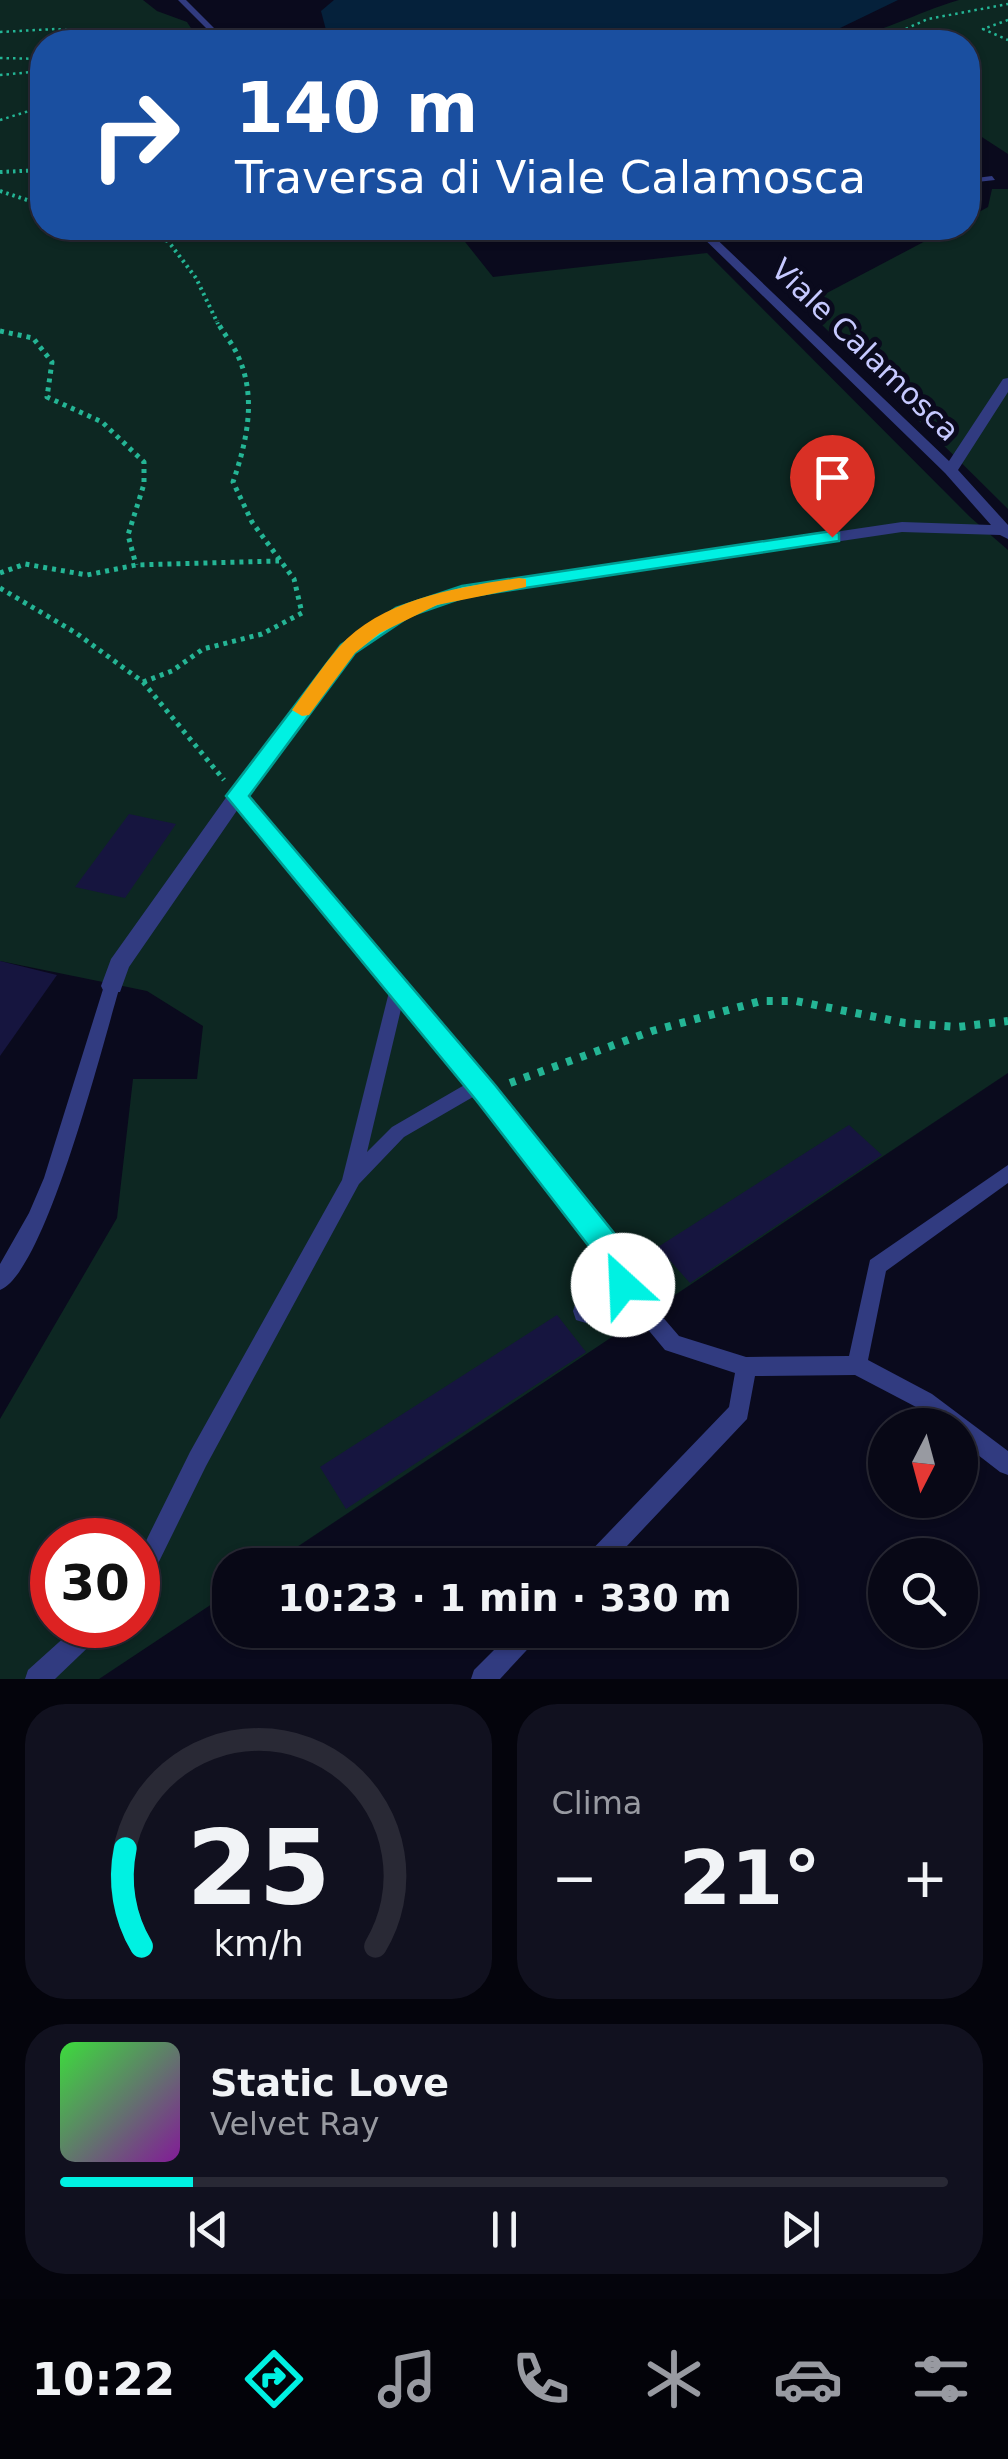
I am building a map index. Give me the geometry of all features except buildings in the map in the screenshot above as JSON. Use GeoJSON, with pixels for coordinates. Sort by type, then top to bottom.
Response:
{"type":"FeatureCollection","features":[{"type":"Feature","properties":{"kind":"street"},"geometry":{"type":"LineString","coordinates":[[182,0],[212,30]]}},
{"type":"Feature","properties":{"kind":"street","name":"Viale Calamosca"},"geometry":{"type":"LineString","coordinates":[[711,240],[950,470],[1006,532]]}},
{"type":"Feature","properties":{"kind":"street","name":"Viale Calamosca"},"geometry":{"type":"LineString","coordinates":[[950,470],[1008,382]]}},
{"type":"Feature","properties":{"kind":"street"},"geometry":{"type":"LineString","coordinates":[[112,986],[119,965],[237,796],[348,649],[373,629],[430,602],[462,592],[902,527],[1006,532]]}},
{"type":"Feature","properties":{"kind":"street"},"geometry":{"type":"LineString","coordinates":[[237,796],[482,1089],[623,1268],[623,1285],[586,1311]]}},
{"type":"Feature","properties":{"kind":"lane"},"geometry":{"type":"LineString","coordinates":[[980,180],[992,178]]}},
{"type":"Feature","properties":{"kind":"lane"},"geometry":{"type":"LineString","coordinates":[[0,1281],[30,1235],[49,1190],[112,986]]}},
{"type":"Feature","properties":{"kind":"lane"},"geometry":{"type":"LineString","coordinates":[[351,1181],[398,988]]}},
{"type":"Feature","properties":{"kind":"lane"},"geometry":{"type":"LineString","coordinates":[[160,1536],[351,1181],[398,1132],[482,1089]]}},
{"type":"Feature","properties":{"kind":"lane"},"geometry":{"type":"LineString","coordinates":[[857,1365],[877,1266],[1008,1173]]}},
{"type":"Feature","properties":{"kind":"lane"},"geometry":{"type":"LineString","coordinates":[[623,1285],[672,1343],[746,1367],[857,1365],[934,1408]]}},
{"type":"Feature","properties":{"kind":"lane"},"geometry":{"type":"LineString","coordinates":[[608,1548],[739,1412],[746,1367]]}},
{"type":"Feature","properties":{"kind":"lane"},"geometry":{"type":"LineString","coordinates":[[978,1441],[1008,1464]]}},
{"type":"Feature","properties":{"kind":"lane"},"geometry":{"type":"LineString","coordinates":[[37,1679],[70,1648]]}},
{"type":"Feature","properties":{"kind":"lane"},"geometry":{"type":"LineString","coordinates":[[483,1679],[513,1648]]}},
{"type":"Feature","properties":{"kind":"path"},"geometry":{"type":"LineString","coordinates":[[903,30],[928,19],[1008,4]]}},
{"type":"Feature","properties":{"kind":"path"},"geometry":{"type":"LineString","coordinates":[[1008,20],[983,29],[1008,40]]}},
{"type":"Feature","properties":{"kind":"path"},"geometry":{"type":"LineString","coordinates":[[0,32],[30,30]]}},
{"type":"Feature","properties":{"kind":"path"},"geometry":{"type":"LineString","coordinates":[[37,30],[68,30]]}},
{"type":"Feature","properties":{"kind":"path"},"geometry":{"type":"LineString","coordinates":[[0,58],[30,59]]}},
{"type":"Feature","properties":{"kind":"path"},"geometry":{"type":"LineString","coordinates":[[0,74],[30,72]]}},
{"type":"Feature","properties":{"kind":"path"},"geometry":{"type":"LineString","coordinates":[[0,120],[30,111]]}},
{"type":"Feature","properties":{"kind":"path"},"geometry":{"type":"LineString","coordinates":[[0,172],[30,171]]}},
{"type":"Feature","properties":{"kind":"path"},"geometry":{"type":"LineString","coordinates":[[0,191],[30,201]]}},
{"type":"Feature","properties":{"kind":"path"},"geometry":{"type":"LineString","coordinates":[[143,682],[172,671],[204,649],[262,634],[302,613],[294,579],[252,522],[234,482],[248,438],[251,412],[240,357],[218,324],[196,272],[168,240]]}},
{"type":"Feature","properties":{"kind":"path"},"geometry":{"type":"LineString","coordinates":[[0,330],[32,338],[52,362],[47,397],[102,422],[144,462],[144,484],[128,536],[136,565]]}},
{"type":"Feature","properties":{"kind":"path"},"geometry":{"type":"LineString","coordinates":[[0,572],[25,564],[87,575],[136,565],[280,561]]}},
{"type":"Feature","properties":{"kind":"path"},"geometry":{"type":"LineString","coordinates":[[0,588],[76,633],[143,682],[237,796]]}},
{"type":"Feature","properties":{"kind":"path"},"geometry":{"type":"LineString","coordinates":[[482,1089],[652,1031],[760,1002],[796,1001],[905,1023],[958,1027],[1008,1020]]}},
{"type":"Feature","properties":{"kind":"green space"},"geometry":{"type":"Polygon","coordinates":[[[0,0],[143,0],[157,11],[187,22],[192,30],[30,30],[30,240],[464,240],[493,277],[707,253],[970,517],[1008,550],[1008,1073],[296,1548],[212,1548],[212,1604],[160,1638],[160,1518],[30,1518],[30,1648],[146,1648],[99,1679],[0,1679],[0,1419],[117,1218],[133,1079],[197,1079],[203,1026],[147,991],[0,961],[0,0]]]}},
{"type":"Feature","properties":{"kind":"green space"},"geometry":{"type":"Polygon","coordinates":[[[959,0],[1008,0],[1008,154],[980,136],[980,30],[876,30],[959,0]]]}},
{"type":"Feature","properties":{"kind":"green space"},"geometry":{"type":"Polygon","coordinates":[[[992,189],[1008,189],[1008,509],[814,317],[825,294],[927,240],[980,240],[980,211],[988,207],[992,189]]]}},
{"type":"Feature","properties":{"kind":"water"},"geometry":{"type":"Polygon","coordinates":[[[334,0],[898,0],[836,30],[326,30],[321,11],[334,0]]]}},
{"type":"Feature","properties":{"kind":"slow traffic"},"geometry":{"type":"LineString","coordinates":[[302,710],[348,649],[373,629],[430,602],[462,592],[519,583]]}},
{"type":"Feature","properties":{"kind":"route"},"geometry":{"type":"LineString","coordinates":[[623,1285],[623,1268],[485,1092],[237,796],[348,649],[403,612],[462,592],[832,537]]}}]}
